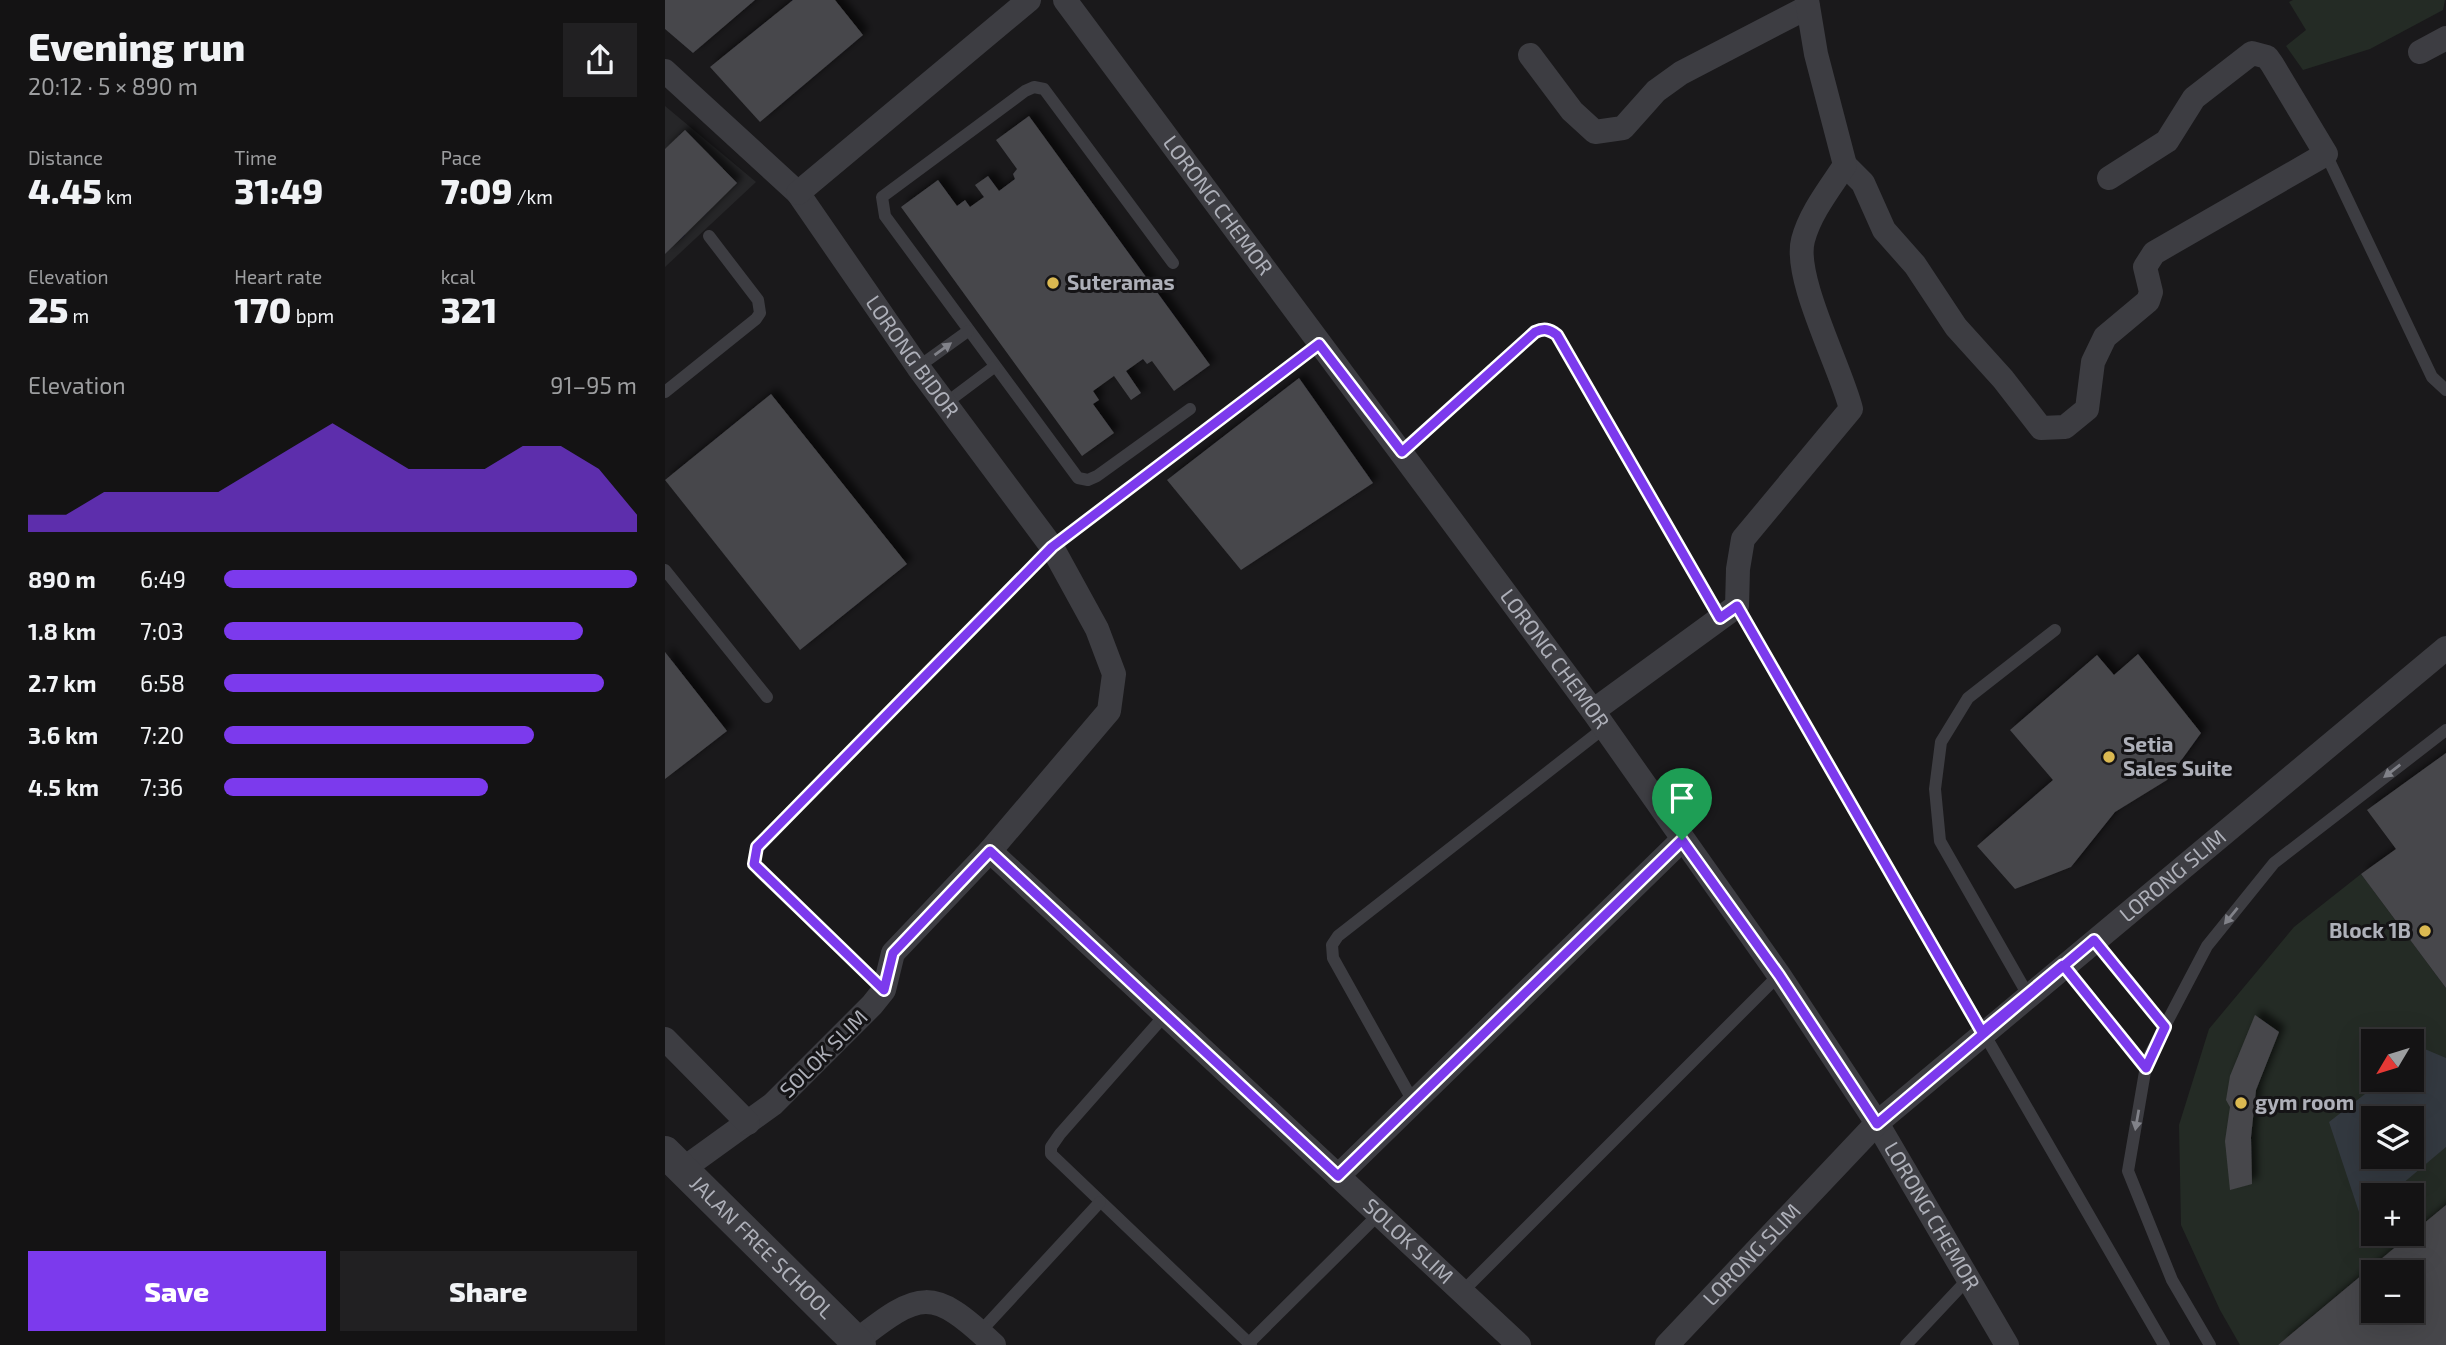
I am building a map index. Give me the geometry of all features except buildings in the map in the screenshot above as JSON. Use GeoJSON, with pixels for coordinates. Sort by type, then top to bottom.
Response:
{"type":"FeatureCollection","features":[{"type":"Feature","properties":{"kind":"street"},"geometry":{"type":"LineString","coordinates":[[798,193],[1029,0]]}},
{"type":"Feature","properties":{"kind":"street","name":"LORONG CHEMOR"},"geometry":{"type":"LineString","coordinates":[[1065,0],[1598,719],[1779,975],[1877,1124],[2007,1345]]}},
{"type":"Feature","properties":{"kind":"street"},"geometry":{"type":"LineString","coordinates":[[1530,55],[1572,111],[1595,132],[1623,128],[1656,91],[1681,73],[1808,3],[1833,129],[1845,165],[1863,183],[1884,230],[1915,265],[1956,327],[2003,379],[2028,415],[2041,428],[2052,430],[2065,427],[2087,409],[2093,362],[2105,337],[2148,301],[2151,292],[2145,267],[2154,253],[2326,154],[2267,57],[2252,53],[2194,98],[2167,141],[2109,178]]}},
{"type":"Feature","properties":{"kind":"street"},"geometry":{"type":"LineString","coordinates":[[2420,52],[2446,38]]}},
{"type":"Feature","properties":{"kind":"street","name":"LORONG BIDOR"},"geometry":{"type":"LineString","coordinates":[[665,71],[798,193],[918,367],[1052,547],[1097,629],[1114,674]]}},
{"type":"Feature","properties":{"kind":"street"},"geometry":{"type":"LineString","coordinates":[[1598,719],[1729,612],[1743,539],[1851,409],[1845,384],[1814,307],[1802,257],[1803,241],[1821,201],[1845,165]]}},
{"type":"Feature","properties":{"kind":"street","name":"LORONG SLIM"},"geometry":{"type":"LineString","coordinates":[[1667,1345],[1877,1124],[1982,1032],[2446,648]]}},
{"type":"Feature","properties":{"kind":"street","name":"SOLOK SLIM"},"geometry":{"type":"LineString","coordinates":[[674,1160],[748,1123],[773,1104],[884,990],[893,953],[990,851],[1109,711],[1114,674]]}},
{"type":"Feature","properties":{"kind":"street"},"geometry":{"type":"LineString","coordinates":[[1338,1176],[1682,840]]}},
{"type":"Feature","properties":{"kind":"street","name":"SOLOK SLIM"},"geometry":{"type":"LineString","coordinates":[[990,851],[1519,1345]]}},
{"type":"Feature","properties":{"kind":"street"},"geometry":{"type":"LineString","coordinates":[[665,1039],[748,1123]]}},
{"type":"Feature","properties":{"kind":"street","name":"JALAN FREE SCHOOL"},"geometry":{"type":"LineString","coordinates":[[674,1160],[858,1343]]}},
{"type":"Feature","properties":{"kind":"street"},"geometry":{"type":"LineString","coordinates":[[858,1343],[900,1308],[933,1300],[987,1339]]}},
{"type":"Feature","properties":{"kind":"lane"},"geometry":{"type":"LineString","coordinates":[[1173,263],[1051,95],[1034,87],[900,180],[883,197],[885,216],[1077,478],[1088,480],[1097,476],[1190,409]]}},
{"type":"Feature","properties":{"kind":"lane"},"geometry":{"type":"LineString","coordinates":[[2326,154],[2432,377],[2446,390]]}},
{"type":"Feature","properties":{"kind":"lane"},"geometry":{"type":"LineString","coordinates":[[665,392],[757,319],[759,313],[758,300],[709,236]]}},
{"type":"Feature","properties":{"kind":"lane"},"geometry":{"type":"LineString","coordinates":[[1402,452],[1535,332],[1551,330],[1557,335],[1729,612],[1982,1032],[2164,1345]]}},
{"type":"Feature","properties":{"kind":"lane"},"geometry":{"type":"LineString","coordinates":[[918,367],[968,331]]}},
{"type":"Feature","properties":{"kind":"lane"},"geometry":{"type":"LineString","coordinates":[[884,990],[760,872],[754,864],[757,847],[1052,547],[1319,344]]}},
{"type":"Feature","properties":{"kind":"lane"},"geometry":{"type":"LineString","coordinates":[[946,403],[994,367]]}},
{"type":"Feature","properties":{"kind":"lane"},"geometry":{"type":"LineString","coordinates":[[665,570],[767,697]]}},
{"type":"Feature","properties":{"kind":"lane"},"geometry":{"type":"LineString","coordinates":[[2028,995],[1940,841],[1935,789],[1941,742],[1968,698],[2055,630]]}},
{"type":"Feature","properties":{"kind":"lane"},"geometry":{"type":"LineString","coordinates":[[1414,1102],[1333,958],[1332,945],[1338,936],[1598,719]]}},
{"type":"Feature","properties":{"kind":"lane"},"geometry":{"type":"LineString","coordinates":[[2210,1345],[2172,1280],[2128,1171],[2146,1068],[2207,946],[2274,863],[2446,730]]}},
{"type":"Feature","properties":{"kind":"lane"},"geometry":{"type":"LineString","coordinates":[[2094,940],[2165,1027]]}},
{"type":"Feature","properties":{"kind":"lane"},"geometry":{"type":"LineString","coordinates":[[2063,965],[2146,1068]]}},
{"type":"Feature","properties":{"kind":"lane"},"geometry":{"type":"LineString","coordinates":[[1462,1292],[1779,975]]}},
{"type":"Feature","properties":{"kind":"lane"},"geometry":{"type":"LineString","coordinates":[[1165,1015],[1051,1147],[1056,1161],[1250,1344],[1379,1214]]}},
{"type":"Feature","properties":{"kind":"lane"},"geometry":{"type":"LineString","coordinates":[[987,1339],[1100,1202]]}},
{"type":"Feature","properties":{"kind":"lane"},"geometry":{"type":"LineString","coordinates":[[1906,1345],[1968,1279]]}},
{"type":"Feature","properties":{"kind":"shaded area"},"geometry":{"type":"Polygon","coordinates":[[[2445,0],[2443,10],[2370,49],[2303,70],[2286,46],[2306,30],[2289,2],[2445,0]]]}},
{"type":"Feature","properties":{"kind":"shaded area"},"geometry":{"type":"Polygon","coordinates":[[[665,106],[756,182],[665,267],[665,106]]]}},
{"type":"Feature","properties":{"kind":"shaded area"},"geometry":{"type":"Polygon","coordinates":[[[2361,874],[2446,988],[2446,1205],[2424,1223],[2424,1183],[2361,1183],[2361,1246],[2397,1246],[2380,1260],[2361,1260],[2361,1276],[2278,1345],[2240,1345],[2220,1310],[2181,1225],[2179,1125],[2209,1029],[2294,927],[2361,874]]]}},
{"type":"Feature","properties":{"kind":"shaded area"},"geometry":{"type":"Polygon","coordinates":[[[2424,1049],[2446,1058],[2446,1147],[2424,1166],[2424,1106],[2361,1106],[2361,1169],[2420,1169],[2403,1183],[2361,1183],[2361,1218],[2329,1122],[2368,1092],[2424,1092],[2424,1049]]]}},
{"type":"Feature","properties":{"kind":"place","name":"Suteramas"},"geometry":{"type":"Point","coordinates":[1053,283]}},
{"type":"Feature","properties":{"kind":"place","name":"Setia Sales Suite"},"geometry":{"type":"Point","coordinates":[2109,757]}},
{"type":"Feature","properties":{"kind":"place","name":"Block 1B"},"geometry":{"type":"Point","coordinates":[2425,931]}},
{"type":"Feature","properties":{"kind":"place","name":"gym room"},"geometry":{"type":"Point","coordinates":[2241,1103]}},
{"type":"Feature","properties":{"kind":"route"},"geometry":{"type":"LineString","coordinates":[[1682,840],[1338,1176],[990,851],[893,953],[884,990],[754,864],[757,847],[1052,547],[1319,344],[1402,452],[1535,332],[1542,329],[1551,330],[1557,335],[1720,618],[1737,606],[1982,1032],[2063,965],[2146,1068],[2147,1060],[2165,1027],[2094,940],[1982,1032],[1877,1124],[1779,975],[1682,840]]}}]}
